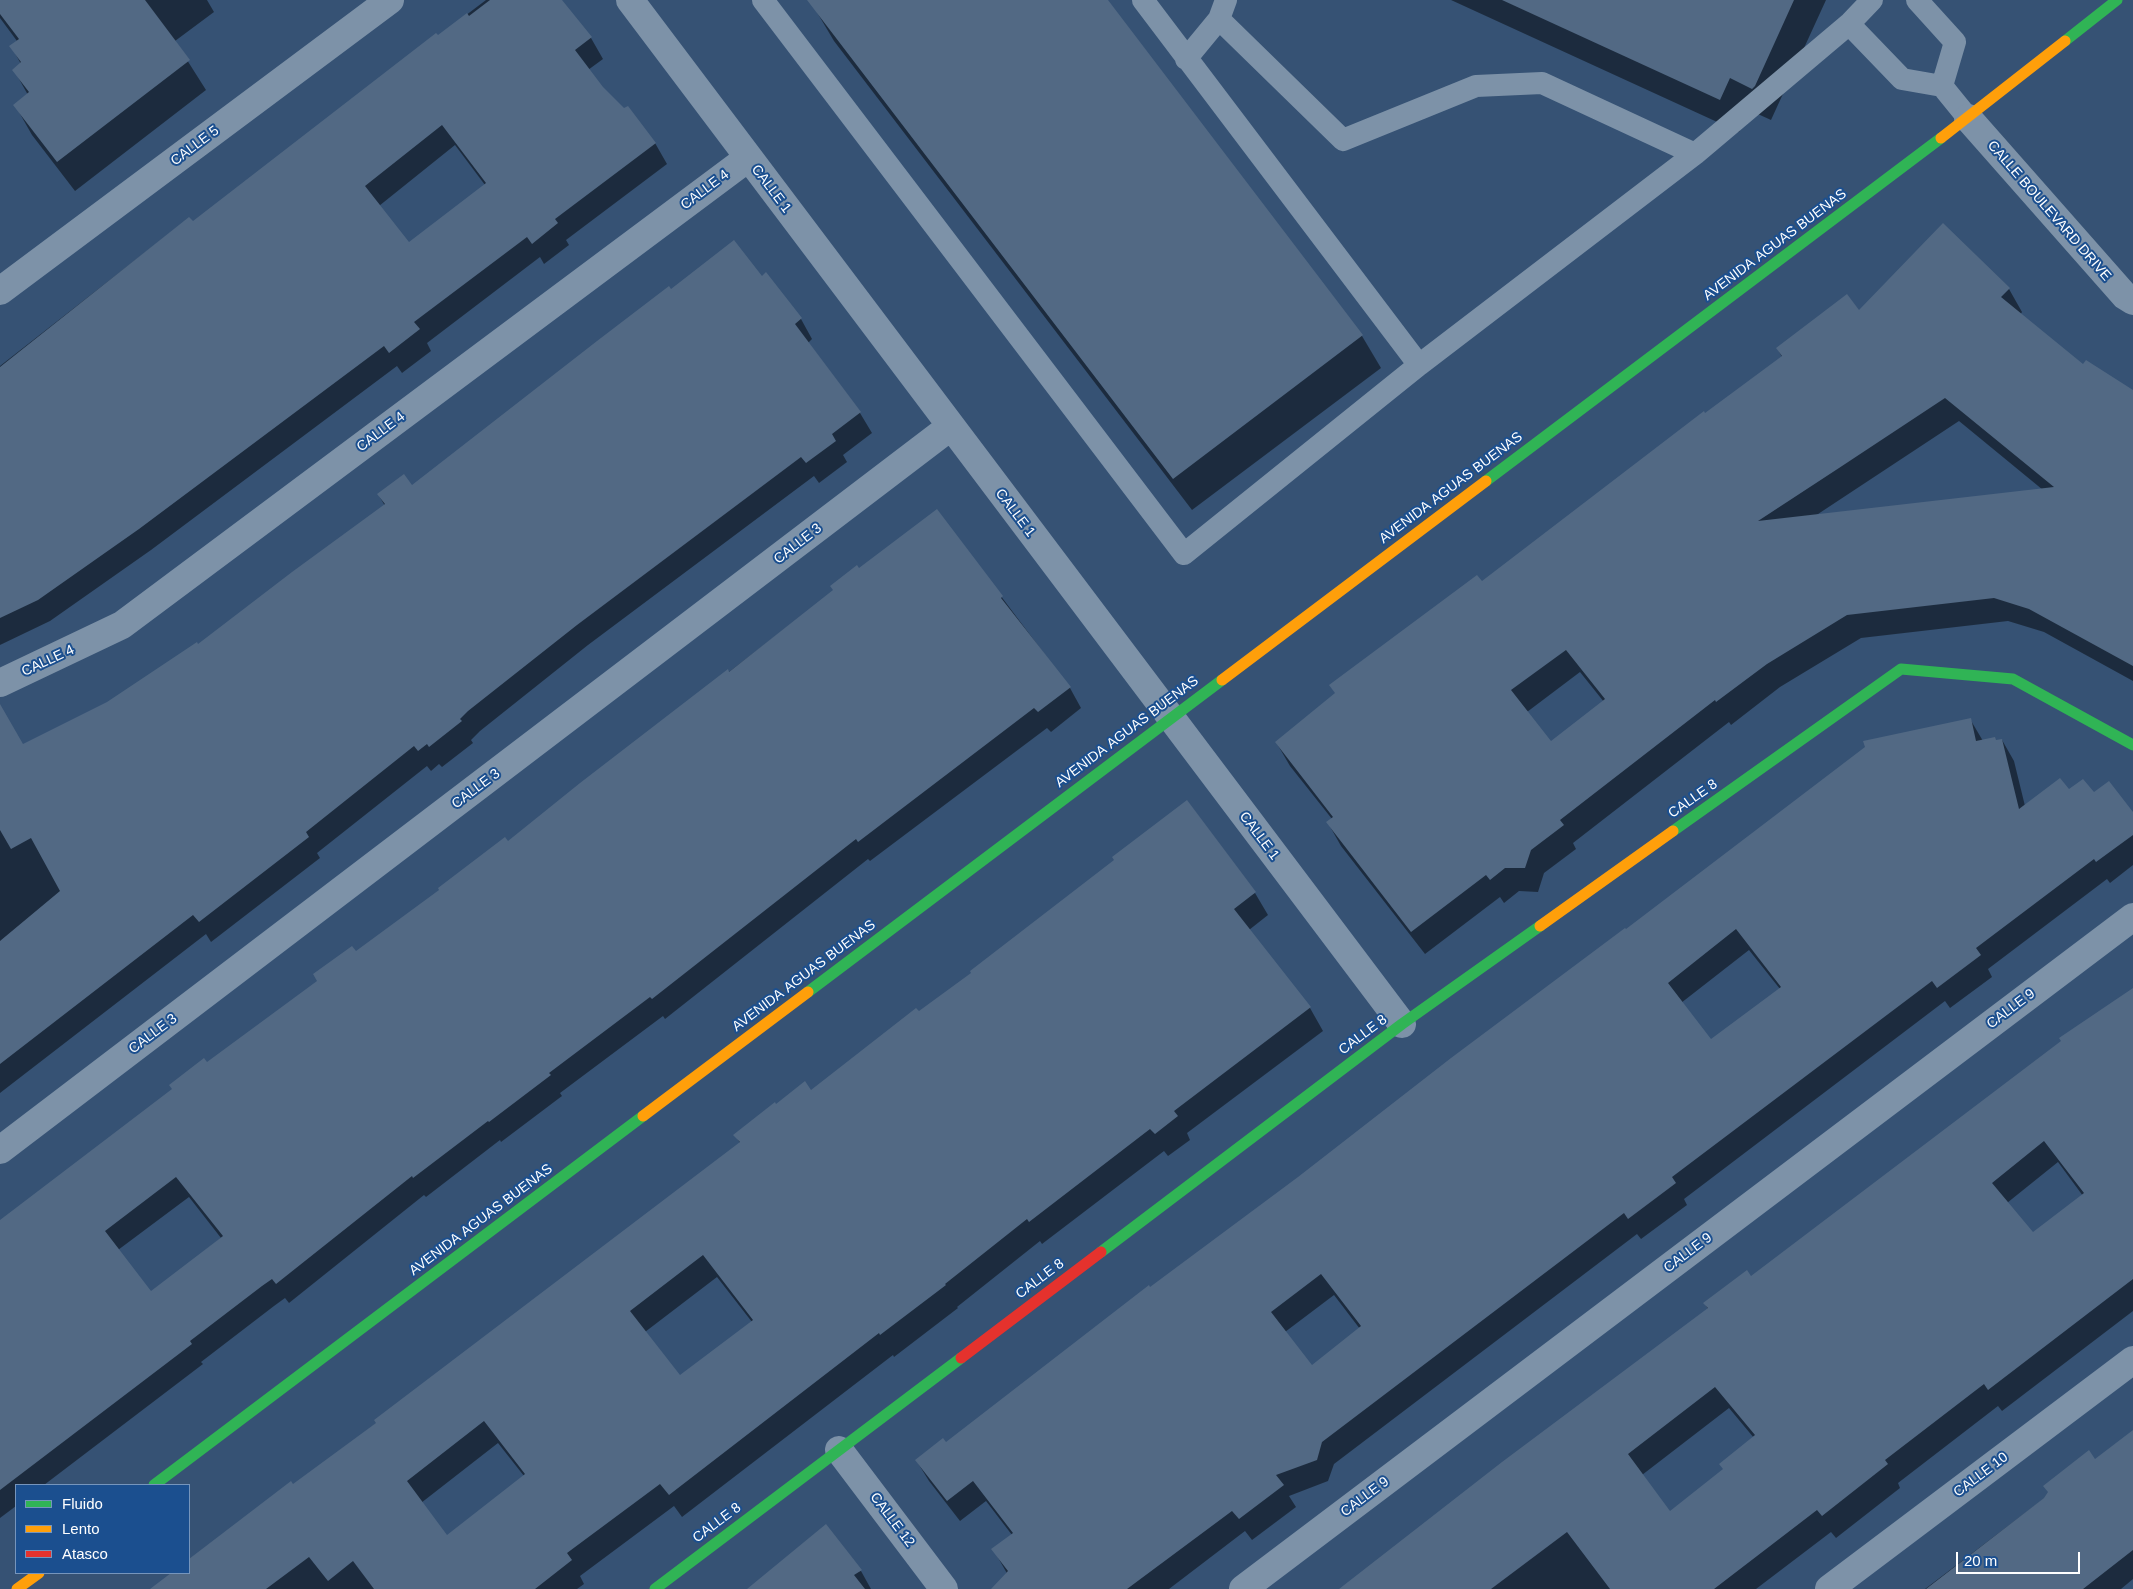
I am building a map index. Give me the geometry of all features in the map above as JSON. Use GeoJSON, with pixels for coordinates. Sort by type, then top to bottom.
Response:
{"type":"FeatureCollection","features":[{"type":"Feature","properties":{"kind":"street","name":"CALLE 1"},"geometry":{"type":"LineString","coordinates":[[630,0],[1402,1024]]}},
{"type":"Feature","properties":{"kind":"street","name":"AVENIDA AGUAS BUENAS"},"geometry":{"type":"LineString","coordinates":[[155,1484],[1968,118],[2116,0]]}},
{"type":"Feature","properties":{"kind":"street","name":"CALLE 5"},"geometry":{"type":"LineString","coordinates":[[0,291],[373,5]]}},
{"type":"Feature","properties":{"kind":"street","name":"CALLE BOULEVARD DRIVE"},"geometry":{"type":"LineString","coordinates":[[1968,118],[2125,296],[2133,301]]}},
{"type":"Feature","properties":{"kind":"street","name":"CALLE 4"},"geometry":{"type":"LineString","coordinates":[[0,683],[122,625],[748,158]]}},
{"type":"Feature","properties":{"kind":"street","name":"CALLE 3"},"geometry":{"type":"LineString","coordinates":[[0,1150],[950,426]]}},
{"type":"Feature","properties":{"kind":"street","name":"CALLE 8"},"geometry":{"type":"LineString","coordinates":[[655,1589],[1402,1024],[1901,669],[2013,679],[2133,745]]}},
{"type":"Feature","properties":{"kind":"street","name":"CALLE 9"},"geometry":{"type":"LineString","coordinates":[[1243,1589],[2133,917]]}},
{"type":"Feature","properties":{"kind":"street","name":"CALLE 10"},"geometry":{"type":"LineString","coordinates":[[1829,1589],[2133,1360]]}},
{"type":"Feature","properties":{"kind":"street","name":"CALLE 12"},"geometry":{"type":"LineString","coordinates":[[839,1450],[944,1589]]}},
{"type":"Feature","properties":{"kind":"street"},"geometry":{"type":"LineString","coordinates":[[17,1589],[38,1574]]}},
{"type":"Feature","properties":{"kind":"lane"},"geometry":{"type":"LineString","coordinates":[[763,0],[1184,554],[1419,365],[1695,154],[1849,24],[1872,0]]}},
{"type":"Feature","properties":{"kind":"lane"},"geometry":{"type":"LineString","coordinates":[[1143,0],[1419,365]]}},
{"type":"Feature","properties":{"kind":"lane"},"geometry":{"type":"LineString","coordinates":[[1917,0],[1955,42],[1942,86]]}},
{"type":"Feature","properties":{"kind":"lane"},"geometry":{"type":"LineString","coordinates":[[1186,59],[1223,9],[1343,140],[1476,86],[1542,83],[1695,154]]}},
{"type":"Feature","properties":{"kind":"lane"},"geometry":{"type":"LineString","coordinates":[[1849,24],[1902,79],[1942,86],[1968,118]]}},
{"type":"Feature","properties":{"kind":"building"},"geometry":{"type":"Polygon","coordinates":[[[0,0],[145,0],[190,60],[57,162],[13,105],[29,92],[12,70],[21,62],[9,46],[19,39],[0,14],[0,0]]]}},
{"type":"Feature","properties":{"kind":"building"},"geometry":{"type":"Polygon","coordinates":[[[490,0],[562,0],[592,37],[575,50],[603,87],[624,108],[628,106],[656,143],[555,219],[558,223],[532,244],[527,237],[414,322],[420,329],[389,353],[384,346],[139,529],[38,600],[0,618],[0,367],[189,217],[193,221],[436,33],[438,35],[467,13],[469,16],[490,0]],[[442,125],[365,186],[409,242],[486,183],[442,125]]]}},
{"type":"Feature","properties":{"kind":"building"},"geometry":{"type":"Polygon","coordinates":[[[807,0],[1108,0],[1363,335],[1173,479],[807,0]]]}},
{"type":"Feature","properties":{"kind":"building"},"geometry":{"type":"Polygon","coordinates":[[[1502,0],[1794,0],[1755,86],[1752,89],[1730,78],[1720,100],[1502,0]]]}},
{"type":"Feature","properties":{"kind":"building"},"geometry":{"type":"Polygon","coordinates":[[[1943,223],[2010,288],[2001,297],[2083,364],[2086,360],[2133,390],[2133,666],[2029,609],[1994,598],[1847,615],[1767,664],[1716,702],[1715,700],[1560,820],[1564,825],[1531,850],[1525,868],[1505,868],[1490,880],[1486,875],[1411,932],[1326,822],[1333,817],[1275,742],[1335,693],[1329,685],[1477,575],[1482,581],[1704,411],[1705,413],[1782,356],[1776,348],[1847,294],[1859,310],[1943,223]],[[1945,398],[1839,468],[1758,521],[2054,487],[1945,398]],[[1566,650],[1511,690],[1551,741],[1605,699],[1566,650]]]}},
{"type":"Feature","properties":{"kind":"building"},"geometry":{"type":"Polygon","coordinates":[[[734,240],[762,276],[766,272],[802,318],[795,324],[861,412],[832,434],[836,441],[806,463],[801,457],[577,625],[468,711],[460,719],[462,721],[429,747],[427,744],[418,751],[414,746],[306,832],[309,837],[199,922],[193,915],[0,1064],[0,941],[60,891],[31,838],[11,849],[0,830],[0,704],[23,744],[107,702],[197,642],[198,644],[385,504],[377,494],[404,474],[412,485],[669,286],[671,289],[734,240]]]}},
{"type":"Feature","properties":{"kind":"building"},"geometry":{"type":"Polygon","coordinates":[[[937,509],[1003,596],[1001,598],[1071,687],[1038,712],[1034,708],[858,842],[856,839],[652,999],[650,997],[549,1073],[551,1075],[489,1122],[413,1178],[412,1176],[276,1284],[272,1279],[262,1286],[190,1341],[192,1344],[0,1490],[0,1220],[172,1089],[169,1085],[204,1058],[207,1062],[317,981],[313,974],[352,946],[356,951],[439,890],[438,888],[505,837],[508,841],[580,783],[728,669],[729,672],[833,590],[830,586],[857,565],[859,568],[937,509]],[[176,1177],[105,1231],[151,1291],[223,1236],[176,1177]]]}},
{"type":"Feature","properties":{"kind":"building"},"geometry":{"type":"Polygon","coordinates":[[[1971,718],[1976,741],[1995,737],[1996,740],[2002,739],[2019,809],[2060,778],[2069,789],[2083,779],[2094,792],[2109,781],[2133,812],[2133,835],[2096,862],[2094,859],[1976,948],[1981,955],[1937,988],[1932,981],[1672,1177],[1676,1183],[1628,1219],[1624,1213],[1322,1442],[1317,1460],[1276,1475],[1284,1485],[1239,1519],[1232,1511],[1127,1589],[991,1589],[1008,1571],[991,1549],[1013,1533],[973,1481],[947,1501],[915,1460],[943,1438],[946,1442],[1149,1285],[1150,1287],[1298,1177],[1451,1058],[1626,929],[1865,747],[1863,741],[1971,718]],[[1736,929],[1668,983],[1711,1039],[1781,987],[1736,929]],[[1321,1274],[1271,1312],[1312,1365],[1361,1326],[1321,1274]]]}},
{"type":"Feature","properties":{"kind":"building"},"geometry":{"type":"Polygon","coordinates":[[[1187,800],[1256,892],[1234,909],[1311,1007],[1174,1111],[1178,1116],[1155,1134],[1150,1129],[1029,1222],[1027,1219],[946,1285],[880,1335],[879,1333],[669,1495],[660,1484],[567,1553],[572,1560],[535,1589],[374,1589],[353,1561],[328,1581],[309,1557],[266,1589],[150,1589],[170,1574],[190,1574],[190,1558],[291,1481],[293,1484],[376,1423],[374,1420],[740,1142],[733,1135],[775,1102],[776,1104],[805,1081],[811,1090],[916,1008],[919,1011],[971,973],[970,971],[1114,860],[1112,857],[1187,800]],[[703,1255],[630,1311],[680,1375],[753,1320],[703,1255]],[[484,1421],[407,1481],[447,1535],[525,1474],[484,1421]]]}},
{"type":"Feature","properties":{"kind":"building"},"geometry":{"type":"Polygon","coordinates":[[[2133,988],[2133,1279],[1988,1390],[1984,1384],[1885,1460],[1888,1464],[1822,1516],[1817,1510],[1714,1589],[1610,1589],[1567,1532],[1491,1589],[1339,1589],[1502,1462],[1708,1308],[1703,1303],[1747,1270],[1751,1276],[2061,1041],[2059,1038],[2133,988]],[[2044,1141],[1992,1183],[2033,1232],[2084,1193],[2044,1141]],[[1715,1387],[1628,1454],[1670,1511],[1723,1469],[1719,1464],[1755,1435],[1715,1387]]]}},
{"type":"Feature","properties":{"kind":"building"},"geometry":{"type":"Polygon","coordinates":[[[2133,1430],[2133,1550],[2083,1589],[1926,1589],[2044,1498],[2048,1492],[2043,1486],[2089,1450],[2095,1459],[2133,1430]]]}},
{"type":"Feature","properties":{"kind":"building"},"geometry":{"type":"Polygon","coordinates":[[[826,1524],[862,1570],[854,1575],[865,1589],[747,1589],[826,1524]]]}},
{"type":"Feature","properties":{"kind":"traffic: fast"},"geometry":{"type":"LineString","coordinates":[[2065,41],[2117,0]]}},
{"type":"Feature","properties":{"kind":"traffic: fast"},"geometry":{"type":"LineString","coordinates":[[1486,481],[1941,138]]}},
{"type":"Feature","properties":{"kind":"traffic: fast"},"geometry":{"type":"LineString","coordinates":[[1673,831],[1901,669],[2013,679],[2133,745]]}},
{"type":"Feature","properties":{"kind":"traffic: fast"},"geometry":{"type":"LineString","coordinates":[[808,992],[1222,680]]}},
{"type":"Feature","properties":{"kind":"traffic: fast"},"geometry":{"type":"LineString","coordinates":[[1101,1252],[1402,1024],[1540,926]]}},
{"type":"Feature","properties":{"kind":"traffic: fast"},"geometry":{"type":"LineString","coordinates":[[155,1484],[643,1116]]}},
{"type":"Feature","properties":{"kind":"traffic: fast"},"geometry":{"type":"LineString","coordinates":[[655,1589],[961,1358]]}},
{"type":"Feature","properties":{"kind":"traffic: slow"},"geometry":{"type":"LineString","coordinates":[[1941,138],[2065,41]]}},
{"type":"Feature","properties":{"kind":"traffic: slow"},"geometry":{"type":"LineString","coordinates":[[1222,680],[1486,481]]}},
{"type":"Feature","properties":{"kind":"traffic: slow"},"geometry":{"type":"LineString","coordinates":[[1540,926],[1673,831]]}},
{"type":"Feature","properties":{"kind":"traffic: slow"},"geometry":{"type":"LineString","coordinates":[[643,1116],[808,992]]}},
{"type":"Feature","properties":{"kind":"traffic: slow"},"geometry":{"type":"LineString","coordinates":[[17,1589],[38,1574]]}},
{"type":"Feature","properties":{"kind":"traffic: jam"},"geometry":{"type":"LineString","coordinates":[[961,1358],[1101,1252]]}}]}
